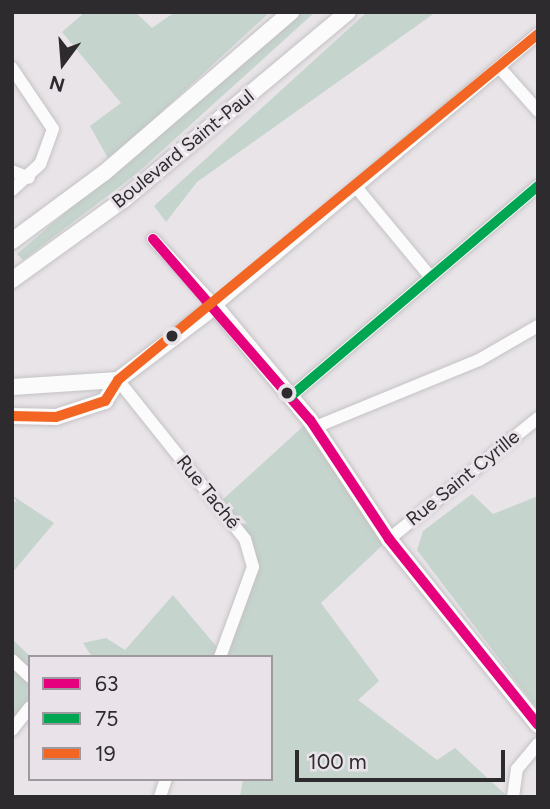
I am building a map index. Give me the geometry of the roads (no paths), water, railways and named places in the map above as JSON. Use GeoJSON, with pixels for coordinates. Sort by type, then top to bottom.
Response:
{"type":"FeatureCollection","features":[{"type":"Feature","properties":{"kind":"street","name":"Boulevard Saint-Paul"},"geometry":{"type":"LineString","coordinates":[[12,241],[104,173],[291,12]]}},
{"type":"Feature","properties":{"kind":"street","name":"Boulevard Saint-Paul"},"geometry":{"type":"LineString","coordinates":[[12,280],[123,200],[348,12]]}},
{"type":"Feature","properties":{"kind":"street"},"geometry":{"type":"LineString","coordinates":[[12,416],[80,411],[105,401],[118,380],[215,306],[538,34]]}},
{"type":"Feature","properties":{"kind":"street"},"geometry":{"type":"LineString","coordinates":[[499,67],[538,111]]}},
{"type":"Feature","properties":{"kind":"street"},"geometry":{"type":"LineString","coordinates":[[12,68],[53,129],[29,178],[12,190]]}},
{"type":"Feature","properties":{"kind":"street"},"geometry":{"type":"LineString","coordinates":[[12,171],[29,178]]}},
{"type":"Feature","properties":{"kind":"street"},"geometry":{"type":"LineString","coordinates":[[290,397],[428,274],[538,186]]}},
{"type":"Feature","properties":{"kind":"street"},"geometry":{"type":"LineString","coordinates":[[356,187],[428,274]]}},
{"type":"Feature","properties":{"kind":"street"},"geometry":{"type":"LineString","coordinates":[[153,239],[215,306],[290,397],[389,539],[538,725]]}},
{"type":"Feature","properties":{"kind":"street"},"geometry":{"type":"LineString","coordinates":[[313,428],[479,360],[538,326]]}},
{"type":"Feature","properties":{"kind":"street"},"geometry":{"type":"LineString","coordinates":[[12,387],[118,380]]}},
{"type":"Feature","properties":{"kind":"street","name":"Rue Taché"},"geometry":{"type":"LineString","coordinates":[[118,380],[245,539],[253,567],[221,655]]}},
{"type":"Feature","properties":{"kind":"street","name":"Rue Saint Cyrille"},"geometry":{"type":"LineString","coordinates":[[389,539],[538,418]]}},
{"type":"Feature","properties":{"kind":"street"},"geometry":{"type":"LineString","coordinates":[[12,660],[28,675]]}},
{"type":"Feature","properties":{"kind":"street"},"geometry":{"type":"LineString","coordinates":[[12,730],[28,710]]}},
{"type":"Feature","properties":{"kind":"street"},"geometry":{"type":"LineString","coordinates":[[513,797],[517,769],[538,744]]}}]}
